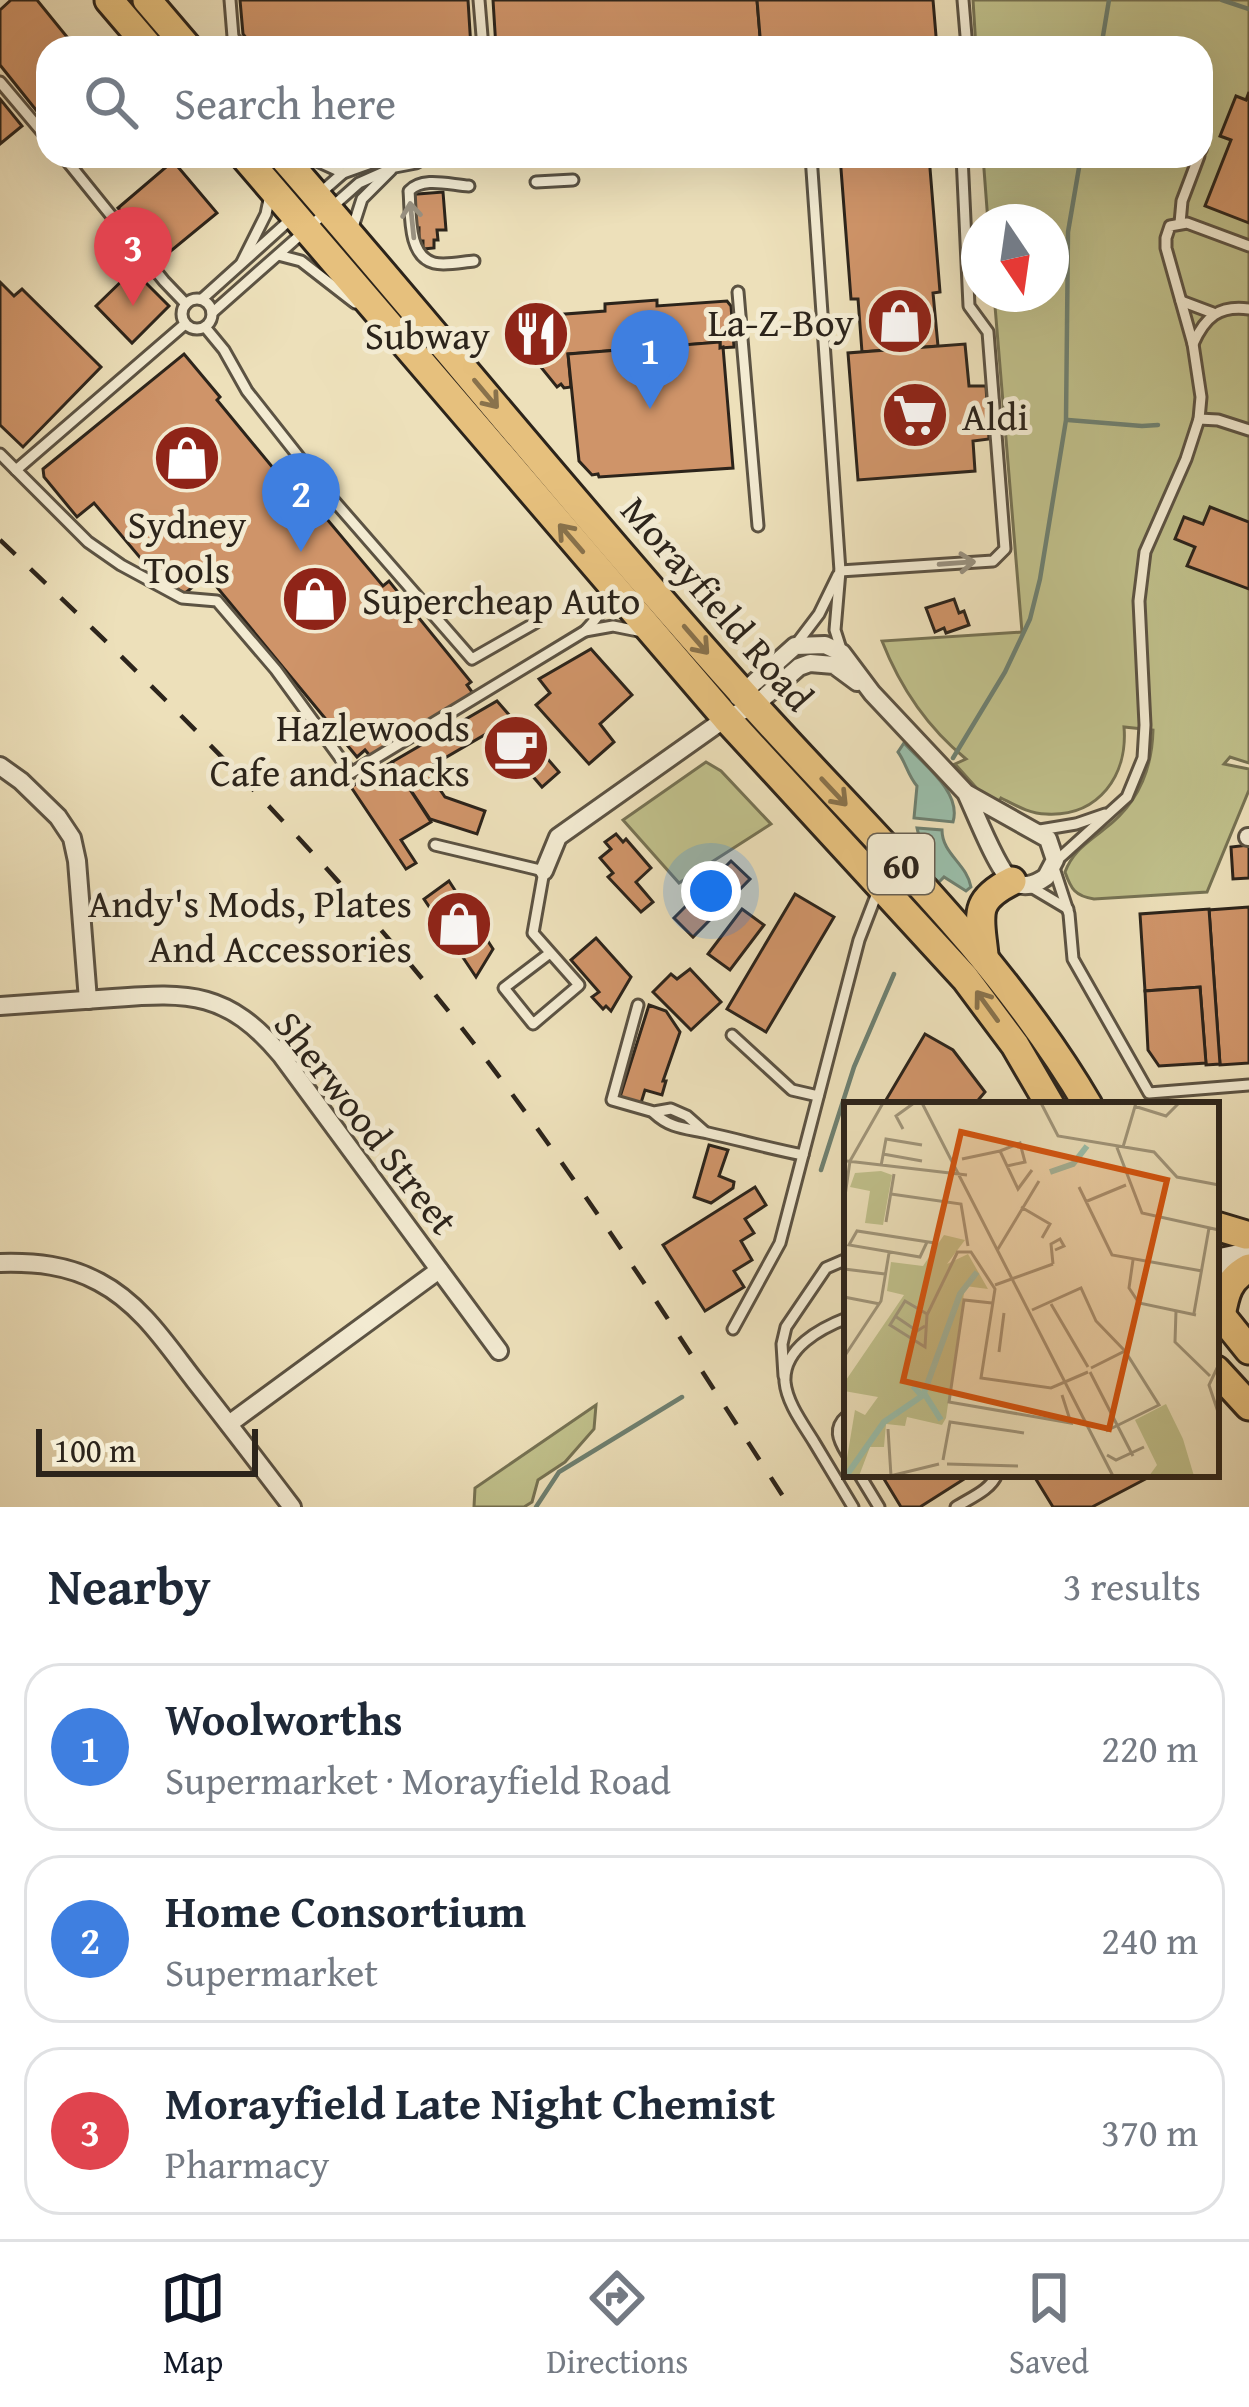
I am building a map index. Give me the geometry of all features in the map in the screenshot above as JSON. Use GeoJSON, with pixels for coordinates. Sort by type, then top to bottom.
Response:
{"type":"FeatureCollection","features":[{"type":"Feature","properties":{"kind":"main road"},"geometry":{"type":"LineString","coordinates":[[109,0],[140,36]]}},
{"type":"Feature","properties":{"kind":"main road"},"geometry":{"type":"LineString","coordinates":[[147,0],[178,36]]}},
{"type":"Feature","properties":{"kind":"main road","name":"Morayfield Road"},"geometry":{"type":"LineString","coordinates":[[254,168],[271,187],[351,236],[748,699],[983,955],[1086,1102]]}},
{"type":"Feature","properties":{"kind":"main road","name":"Morayfield Road"},"geometry":{"type":"LineString","coordinates":[[288,168],[312,212],[391,324],[726,718],[983,1000],[1048,1102]]}},
{"type":"Feature","properties":{"kind":"main road"},"geometry":{"type":"LineString","coordinates":[[983,955],[980,914],[992,892],[1013,876]]}},
{"type":"Feature","properties":{"kind":"main road"},"geometry":{"type":"LineString","coordinates":[[1219,1227],[1248,1241]]}},
{"type":"Feature","properties":{"kind":"main road"},"geometry":{"type":"LineString","coordinates":[[1219,1260],[1248,1241]]}},
{"type":"Feature","properties":{"kind":"main road"},"geometry":{"type":"LineString","coordinates":[[1219,1310],[1228,1287],[1249,1268]]}},
{"type":"Feature","properties":{"kind":"main road"},"geometry":{"type":"LineString","coordinates":[[1219,1313],[1249,1350]]}},
{"type":"Feature","properties":{"kind":"main road"},"geometry":{"type":"LineString","coordinates":[[1219,1373],[1249,1406]]}},
{"type":"Feature","properties":{"kind":"street"},"geometry":{"type":"LineString","coordinates":[[544,871],[558,837],[726,718],[795,646],[825,645],[842,652],[872,693],[966,793],[1013,876]]}},
{"type":"Feature","properties":{"kind":"street"},"geometry":{"type":"LineString","coordinates":[[748,699],[810,663],[834,665],[872,693]]}},
{"type":"Feature","properties":{"kind":"street"},"geometry":{"type":"LineString","coordinates":[[0,766],[58,817],[72,838],[88,1000]]}},
{"type":"Feature","properties":{"kind":"street"},"geometry":{"type":"LineString","coordinates":[[966,793],[1042,834],[1052,846],[1054,864],[1041,882],[1013,876],[999,855],[1006,840],[1020,831],[1032,831]]}},
{"type":"Feature","properties":{"kind":"street","name":"Sherwood Street"},"geometry":{"type":"LineString","coordinates":[[0,1006],[188,996],[218,1004],[255,1027],[281,1055],[499,1351]]}},
{"type":"Feature","properties":{"kind":"street"},"geometry":{"type":"LineString","coordinates":[[0,1263],[64,1268],[114,1291],[154,1329],[292,1507]]}},
{"type":"Feature","properties":{"kind":"street"},"geometry":{"type":"LineString","coordinates":[[229,1424],[440,1270]]}},
{"type":"Feature","properties":{"kind":"lane"},"geometry":{"type":"LineString","coordinates":[[230,0],[233,36]]}},
{"type":"Feature","properties":{"kind":"lane"},"geometry":{"type":"LineString","coordinates":[[479,0],[482,36]]}},
{"type":"Feature","properties":{"kind":"lane"},"geometry":{"type":"LineString","coordinates":[[963,0],[967,36]]}},
{"type":"Feature","properties":{"kind":"lane"},"geometry":{"type":"LineString","coordinates":[[0,82],[36,125]]}},
{"type":"Feature","properties":{"kind":"lane"},"geometry":{"type":"LineString","coordinates":[[73,168],[186,304]]}},
{"type":"Feature","properties":{"kind":"lane"},"geometry":{"type":"LineString","coordinates":[[332,168],[343,173]]}},
{"type":"Feature","properties":{"kind":"lane"},"geometry":{"type":"LineString","coordinates":[[212,313],[278,255],[343,173],[364,168]]}},
{"type":"Feature","properties":{"kind":"lane"},"geometry":{"type":"LineString","coordinates":[[202,299],[312,212],[382,168]]}},
{"type":"Feature","properties":{"kind":"lane"},"geometry":{"type":"LineString","coordinates":[[351,236],[362,199],[387,168]]}},
{"type":"Feature","properties":{"kind":"lane"},"geometry":{"type":"LineString","coordinates":[[812,168],[840,571],[835,631],[842,652]]}},
{"type":"Feature","properties":{"kind":"lane"},"geometry":{"type":"LineString","coordinates":[[840,571],[993,561],[1005,549],[988,332],[969,307],[963,168]]}},
{"type":"Feature","properties":{"kind":"lane"},"geometry":{"type":"LineString","coordinates":[[1180,223],[1182,201],[1195,168]]}},
{"type":"Feature","properties":{"kind":"lane"},"geometry":{"type":"LineString","coordinates":[[536,182],[573,180]]}},
{"type":"Feature","properties":{"kind":"lane"},"geometry":{"type":"LineString","coordinates":[[469,186],[427,182],[409,191],[415,243],[426,259],[438,264],[474,261]]}},
{"type":"Feature","properties":{"kind":"lane"},"geometry":{"type":"LineString","coordinates":[[240,267],[266,214],[271,187]]}},
{"type":"Feature","properties":{"kind":"lane"},"geometry":{"type":"LineString","coordinates":[[1249,246],[1187,223],[1170,226],[1166,238],[1202,398],[1186,459],[1145,552],[1139,601],[1144,758],[1133,788],[1113,812],[1054,864],[1068,908],[1073,959],[1149,1094],[1249,1085]]}},
{"type":"Feature","properties":{"kind":"lane"},"geometry":{"type":"LineString","coordinates":[[278,255],[302,261],[346,297],[391,324]]}},
{"type":"Feature","properties":{"kind":"lane"},"geometry":{"type":"LineString","coordinates":[[738,292],[758,526]]}},
{"type":"Feature","properties":{"kind":"lane"},"geometry":{"type":"LineString","coordinates":[[193,299],[209,304],[211,321],[205,327],[185,324],[182,311],[186,304],[193,299]]}},
{"type":"Feature","properties":{"kind":"lane"},"geometry":{"type":"LineString","coordinates":[[1180,301],[1213,313]]}},
{"type":"Feature","properties":{"kind":"lane"},"geometry":{"type":"LineString","coordinates":[[1193,344],[1213,313],[1223,308],[1249,309]]}},
{"type":"Feature","properties":{"kind":"lane"},"geometry":{"type":"LineString","coordinates":[[16,470],[185,324]]}},
{"type":"Feature","properties":{"kind":"lane"},"geometry":{"type":"LineString","coordinates":[[205,327],[329,495],[472,659],[535,623]]}},
{"type":"Feature","properties":{"kind":"lane"},"geometry":{"type":"LineString","coordinates":[[1199,419],[1249,430]]}},
{"type":"Feature","properties":{"kind":"lane"},"geometry":{"type":"LineString","coordinates":[[0,454],[88,542],[121,565],[182,598],[217,601],[276,670],[351,773],[585,631],[606,601],[605,577]]}},
{"type":"Feature","properties":{"kind":"lane"},"geometry":{"type":"LineString","coordinates":[[795,646],[819,614],[840,571]]}},
{"type":"Feature","properties":{"kind":"lane"},"geometry":{"type":"LineString","coordinates":[[585,631],[625,626],[668,651]]}},
{"type":"Feature","properties":{"kind":"lane"},"geometry":{"type":"LineString","coordinates":[[1032,831],[1113,812]]}},
{"type":"Feature","properties":{"kind":"lane"},"geometry":{"type":"LineString","coordinates":[[435,845],[544,871],[533,933],[550,952],[579,985],[533,1024],[504,988],[550,952]]}},
{"type":"Feature","properties":{"kind":"lane"},"geometry":{"type":"LineString","coordinates":[[1013,876],[1068,908]]}},
{"type":"Feature","properties":{"kind":"lane"},"geometry":{"type":"LineString","coordinates":[[733,1329],[780,1243],[859,940],[881,883]]}},
{"type":"Feature","properties":{"kind":"lane"},"geometry":{"type":"LineString","coordinates":[[638,1005],[612,1100],[654,1112],[682,1130],[803,1155]]}},
{"type":"Feature","properties":{"kind":"lane"},"geometry":{"type":"LineString","coordinates":[[732,1035],[792,1090],[818,1096]]}},
{"type":"Feature","properties":{"kind":"lane"},"geometry":{"type":"LineString","coordinates":[[844,1260],[826,1268],[786,1327],[782,1344],[785,1384],[794,1410],[853,1507]]}},
{"type":"Feature","properties":{"kind":"lane"},"geometry":{"type":"LineString","coordinates":[[785,1384],[800,1346],[844,1319]]}},
{"type":"Feature","properties":{"kind":"lane"},"geometry":{"type":"LineString","coordinates":[[844,1418],[838,1438],[844,1449]]}},
{"type":"Feature","properties":{"kind":"lane"},"geometry":{"type":"LineString","coordinates":[[861,1477],[879,1507]]}},
{"type":"Feature","properties":{"kind":"lane"},"geometry":{"type":"LineString","coordinates":[[956,1507],[996,1477]]}},
{"type":"Feature","properties":{"kind":"shaded area"},"geometry":{"type":"Polygon","coordinates":[[[973,0],[1249,0],[1249,763],[1230,757],[1224,764],[1249,769],[1249,790],[1207,892],[1094,899],[1075,891],[1065,872],[1076,853],[1133,799],[1149,760],[1153,730],[1124,727],[1115,776],[1106,790],[1081,808],[1046,814],[1001,798],[997,804],[955,764],[966,759],[916,706],[882,641],[1022,632],[995,312],[1069,312],[1069,204],[987,204],[984,168],[1213,168],[1213,36],[975,36],[973,0]]]}},
{"type":"Feature","properties":{"kind":"shaded area"},"geometry":{"type":"Polygon","coordinates":[[[904,743],[946,789],[953,822],[914,818],[917,786],[898,752],[904,743]]]}},
{"type":"Feature","properties":{"kind":"shaded area"},"geometry":{"type":"Polygon","coordinates":[[[706,762],[721,771],[771,824],[679,883],[623,820],[706,762]]]}},
{"type":"Feature","properties":{"kind":"shaded area"},"geometry":{"type":"Polygon","coordinates":[[[917,828],[942,830],[946,846],[971,887],[966,891],[944,877],[939,882],[929,873],[917,828]]]}},
{"type":"Feature","properties":{"kind":"shaded area"},"geometry":{"type":"Polygon","coordinates":[[[596,1405],[594,1429],[565,1462],[538,1480],[532,1502],[524,1507],[474,1507],[475,1488],[596,1405]]]}},
{"type":"Feature","properties":{"kind":"building"},"geometry":{"type":"Polygon","coordinates":[[[11,0],[37,0],[66,36],[36,36],[36,110],[0,65],[0,10],[11,0]]]}},
{"type":"Feature","properties":{"kind":"building"},"geometry":{"type":"Polygon","coordinates":[[[240,0],[468,0],[470,36],[243,34],[240,0]]]}},
{"type":"Feature","properties":{"kind":"building"},"geometry":{"type":"Polygon","coordinates":[[[493,0],[757,0],[760,36],[495,36],[493,0]]]}},
{"type":"Feature","properties":{"kind":"building"},"geometry":{"type":"Polygon","coordinates":[[[757,0],[933,0],[936,36],[760,36],[757,0]]]}},
{"type":"Feature","properties":{"kind":"building"},"geometry":{"type":"Polygon","coordinates":[[[1249,92],[1249,223],[1205,206],[1231,140],[1220,136],[1236,96],[1246,100],[1249,92]]]}},
{"type":"Feature","properties":{"kind":"building"},"geometry":{"type":"Polygon","coordinates":[[[0,99],[22,126],[0,144],[0,99]]]}},
{"type":"Feature","properties":{"kind":"building"},"geometry":{"type":"Polygon","coordinates":[[[165,168],[179,168],[217,213],[161,259],[118,208],[165,168]]]}},
{"type":"Feature","properties":{"kind":"building"},"geometry":{"type":"Polygon","coordinates":[[[841,168],[930,168],[940,292],[933,293],[938,346],[862,352],[858,299],[851,299],[841,168]]]}},
{"type":"Feature","properties":{"kind":"building"},"geometry":{"type":"Polygon","coordinates":[[[443,192],[446,230],[437,230],[434,248],[423,249],[419,228],[407,229],[405,195],[443,192]]]}},
{"type":"Feature","properties":{"kind":"building"},"geometry":{"type":"Polygon","coordinates":[[[133,270],[169,306],[132,343],[96,306],[133,270]]]}},
{"type":"Feature","properties":{"kind":"building"},"geometry":{"type":"Polygon","coordinates":[[[0,282],[14,296],[22,289],[101,367],[23,447],[0,425],[0,282]]]}},
{"type":"Feature","properties":{"kind":"building"},"geometry":{"type":"Polygon","coordinates":[[[657,300],[657,306],[727,301],[734,347],[720,348],[720,342],[568,354],[571,387],[564,388],[557,387],[514,334],[512,318],[605,311],[605,304],[657,300]]]}},
{"type":"Feature","properties":{"kind":"building"},"geometry":{"type":"Polygon","coordinates":[[[720,342],[733,468],[592,475],[579,461],[568,354],[720,342]]]}},
{"type":"Feature","properties":{"kind":"building"},"geometry":{"type":"Polygon","coordinates":[[[965,344],[969,386],[986,386],[989,439],[973,441],[975,471],[858,480],[848,353],[965,344]]]}},
{"type":"Feature","properties":{"kind":"building"},"geometry":{"type":"Polygon","coordinates":[[[184,354],[283,480],[290,475],[383,586],[389,581],[471,682],[467,685],[475,696],[371,757],[365,750],[357,757],[207,575],[183,595],[160,567],[153,573],[94,503],[77,517],[44,477],[43,469],[184,354]]]}},
{"type":"Feature","properties":{"kind":"building"},"geometry":{"type":"Polygon","coordinates":[[[1210,507],[1249,522],[1249,589],[1187,566],[1195,547],[1175,539],[1184,517],[1203,524],[1210,507]]]}},
{"type":"Feature","properties":{"kind":"building"},"geometry":{"type":"Polygon","coordinates":[[[954,599],[969,625],[935,632],[926,608],[954,599]]]}},
{"type":"Feature","properties":{"kind":"building"},"geometry":{"type":"Polygon","coordinates":[[[591,649],[632,695],[600,724],[614,742],[589,764],[536,705],[550,693],[539,679],[591,649]]]}},
{"type":"Feature","properties":{"kind":"building"},"geometry":{"type":"Polygon","coordinates":[[[497,701],[559,772],[542,787],[493,730],[426,769],[445,797],[485,811],[477,834],[430,819],[392,762],[497,701]]]}},
{"type":"Feature","properties":{"kind":"building"},"geometry":{"type":"Polygon","coordinates":[[[392,762],[431,822],[401,840],[416,863],[406,869],[351,787],[392,762]]]}},
{"type":"Feature","properties":{"kind":"building"},"geometry":{"type":"Polygon","coordinates":[[[616,834],[651,868],[636,882],[653,902],[641,912],[608,877],[613,873],[600,858],[611,849],[605,842],[616,834]]]}},
{"type":"Feature","properties":{"kind":"building"},"geometry":{"type":"Polygon","coordinates":[[[1249,845],[1249,878],[1233,879],[1231,847],[1249,845]]]}},
{"type":"Feature","properties":{"kind":"building"},"geometry":{"type":"Polygon","coordinates":[[[731,861],[750,879],[693,937],[674,918],[731,861]]]}},
{"type":"Feature","properties":{"kind":"building","name":"Andy's Mods, Plates And Accessories"},"geometry":{"type":"Polygon","coordinates":[[[449,881],[493,949],[476,977],[424,899],[449,881]]]}},
{"type":"Feature","properties":{"kind":"building"},"geometry":{"type":"Polygon","coordinates":[[[795,894],[834,917],[766,1032],[727,1009],[795,894]]]}},
{"type":"Feature","properties":{"kind":"building"},"geometry":{"type":"Polygon","coordinates":[[[1249,907],[1249,1063],[1220,1065],[1209,910],[1249,907]]]}},
{"type":"Feature","properties":{"kind":"building"},"geometry":{"type":"Polygon","coordinates":[[[742,909],[764,925],[730,970],[708,954],[742,909]]]}},
{"type":"Feature","properties":{"kind":"building"},"geometry":{"type":"Polygon","coordinates":[[[1209,909],[1220,1064],[1206,1065],[1200,987],[1145,991],[1140,914],[1209,909]]]}},
{"type":"Feature","properties":{"kind":"building"},"geometry":{"type":"Polygon","coordinates":[[[596,938],[631,977],[611,1011],[592,997],[599,992],[571,960],[596,938]]]}},
{"type":"Feature","properties":{"kind":"building"},"geometry":{"type":"Polygon","coordinates":[[[690,969],[721,1002],[691,1030],[653,992],[671,974],[677,979],[690,969]]]}},
{"type":"Feature","properties":{"kind":"building"},"geometry":{"type":"Polygon","coordinates":[[[1200,987],[1206,1063],[1159,1066],[1148,1050],[1145,991],[1200,987]]]}},
{"type":"Feature","properties":{"kind":"building"},"geometry":{"type":"Polygon","coordinates":[[[649,1005],[666,1011],[680,1032],[662,1095],[645,1090],[641,1103],[620,1097],[649,1005]]]}},
{"type":"Feature","properties":{"kind":"building"},"geometry":{"type":"Polygon","coordinates":[[[925,1034],[953,1050],[985,1092],[977,1102],[885,1102],[925,1034]]]}},
{"type":"Feature","properties":{"kind":"building"},"geometry":{"type":"Polygon","coordinates":[[[709,1145],[728,1150],[719,1176],[734,1182],[733,1188],[711,1203],[694,1197],[709,1145]]]}},
{"type":"Feature","properties":{"kind":"building"},"geometry":{"type":"Polygon","coordinates":[[[755,1187],[766,1205],[745,1219],[754,1233],[741,1241],[752,1260],[734,1271],[744,1287],[705,1311],[663,1245],[755,1187]]]}},
{"type":"Feature","properties":{"kind":"building"},"geometry":{"type":"Polygon","coordinates":[[[883,1477],[967,1477],[920,1507],[901,1507],[883,1477]]]}},
{"type":"Feature","properties":{"kind":"building"},"geometry":{"type":"Polygon","coordinates":[[[1035,1477],[1149,1477],[1092,1507],[1053,1507],[1035,1477]]]}},
{"type":"Feature","properties":{"kind":"waterway"},"geometry":{"type":"LineString","coordinates":[[1103,36],[1109,0]]}},
{"type":"Feature","properties":{"kind":"waterway"},"geometry":{"type":"LineString","coordinates":[[1222,0],[1249,9]]}},
{"type":"Feature","properties":{"kind":"waterway"},"geometry":{"type":"LineString","coordinates":[[953,758],[1005,672],[1030,619],[1040,579],[1066,420],[1068,232],[1079,168]]}},
{"type":"Feature","properties":{"kind":"waterway"},"geometry":{"type":"LineString","coordinates":[[1068,420],[1158,425]]}},
{"type":"Feature","properties":{"kind":"waterway"},"geometry":{"type":"LineString","coordinates":[[821,1170],[854,1067],[894,974]]}},
{"type":"Feature","properties":{"kind":"waterway"},"geometry":{"type":"LineString","coordinates":[[536,1507],[559,1472],[682,1397]]}},
{"type":"Feature","properties":{"kind":"railway"},"geometry":{"type":"LineString","coordinates":[[0,540],[211,746],[410,964],[561,1162],[790,1507]]}},
{"type":"Feature","properties":{"kind":"place","name":"Morayfield Late Night Chemist"},"geometry":{"type":"Point","coordinates":[133,306]}},
{"type":"Feature","properties":{"kind":"place","name":"La-Z-Boy"},"geometry":{"type":"Point","coordinates":[900,321]}},
{"type":"Feature","properties":{"kind":"place","name":"Subway"},"geometry":{"type":"Point","coordinates":[536,334]}},
{"type":"Feature","properties":{"kind":"place","name":"Woolworths"},"geometry":{"type":"Point","coordinates":[650,409]}},
{"type":"Feature","properties":{"kind":"place","name":"Aldi"},"geometry":{"type":"Point","coordinates":[915,415]}},
{"type":"Feature","properties":{"kind":"place","name":"Sydney Tools"},"geometry":{"type":"Point","coordinates":[187,458]}},
{"type":"Feature","properties":{"kind":"place","name":"Home Consortium"},"geometry":{"type":"Point","coordinates":[301,552]}},
{"type":"Feature","properties":{"kind":"place","name":"Supercheap Auto"},"geometry":{"type":"Point","coordinates":[315,599]}},
{"type":"Feature","properties":{"kind":"place","name":"Hazlewoods Cafe and Snacks"},"geometry":{"type":"Point","coordinates":[516,748]}},
{"type":"Feature","properties":{"kind":"place","name":"Andy's Mods, Plates And Accessories"},"geometry":{"type":"Point","coordinates":[459,924]}}]}
